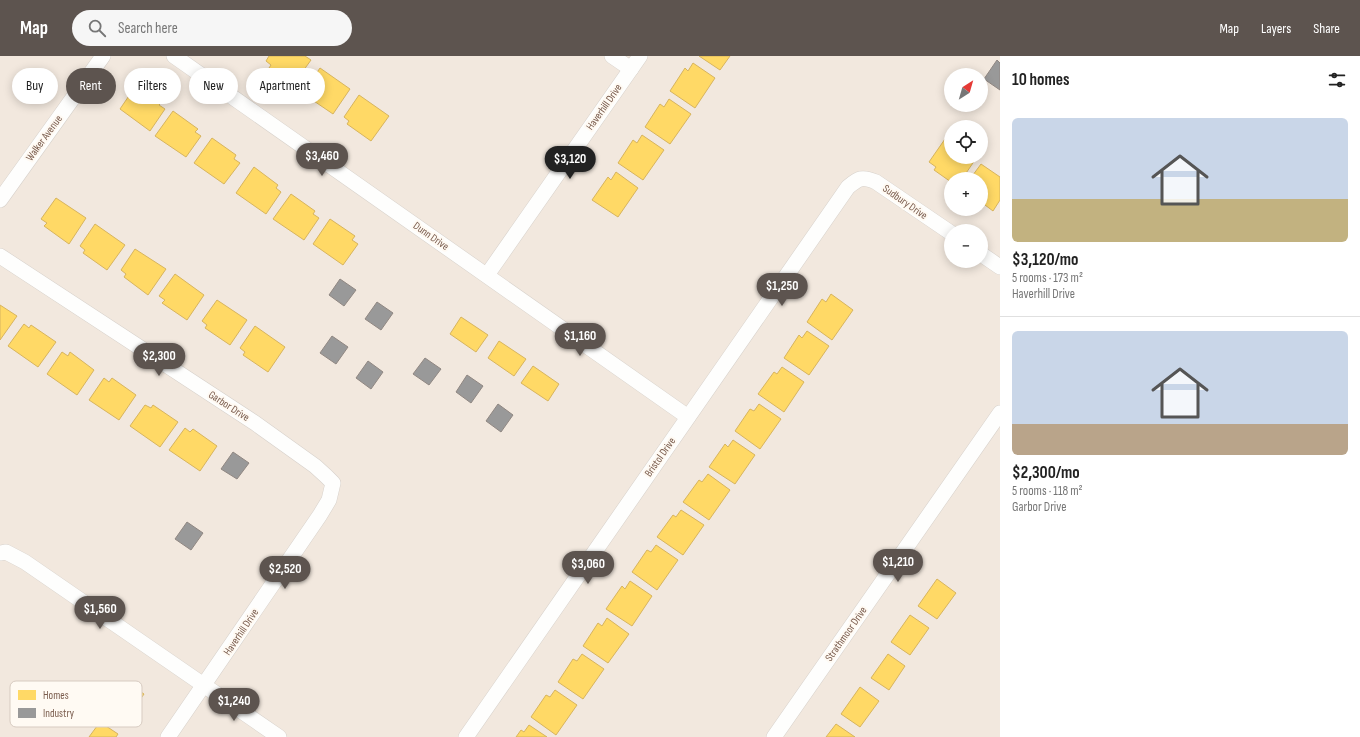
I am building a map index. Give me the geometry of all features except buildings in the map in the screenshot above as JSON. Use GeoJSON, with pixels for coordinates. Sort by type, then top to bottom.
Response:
{"type":"FeatureCollection","features":[{"type":"Feature","properties":{"kind":"street","name":"Walker Avenue"},"geometry":{"type":"LineString","coordinates":[[0,200],[103,56]]}},
{"type":"Feature","properties":{"kind":"street","name":"Dunn Drive"},"geometry":{"type":"LineString","coordinates":[[174,56],[688,417]]}},
{"type":"Feature","properties":{"kind":"street"},"geometry":{"type":"LineString","coordinates":[[612,56],[631,69]]}},
{"type":"Feature","properties":{"kind":"street","name":"Haverhill Drive"},"geometry":{"type":"LineString","coordinates":[[487,275],[640,56]]}},
{"type":"Feature","properties":{"kind":"street","name":"Sudbury Drive"},"geometry":{"type":"LineString","coordinates":[[857,179],[867,178],[876,182],[944,228]]}},
{"type":"Feature","properties":{"kind":"street","name":"Bristol Drive"},"geometry":{"type":"LineString","coordinates":[[466,737],[848,187],[857,179]]}},
{"type":"Feature","properties":{"kind":"street","name":"Garbor Drive"},"geometry":{"type":"LineString","coordinates":[[0,256],[255,424],[315,466],[333,484]]}},
{"type":"Feature","properties":{"kind":"street"},"geometry":{"type":"LineString","coordinates":[[988,259],[1000,267]]}},
{"type":"Feature","properties":{"kind":"street","name":"Strathmoor Drive"},"geometry":{"type":"LineString","coordinates":[[774,737],[1000,413]]}},
{"type":"Feature","properties":{"kind":"street","name":"Haverhill Drive"},"geometry":{"type":"LineString","coordinates":[[168,737],[320,514],[329,500],[333,484]]}},
{"type":"Feature","properties":{"kind":"street"},"geometry":{"type":"LineString","coordinates":[[0,553],[6,552],[25,562],[279,737]]}},
{"type":"Feature","properties":{"kind":"shaded area"},"geometry":{"type":"Polygon","coordinates":[[[0,56],[1000,56],[1000,737],[0,737],[0,56]]]}}]}
